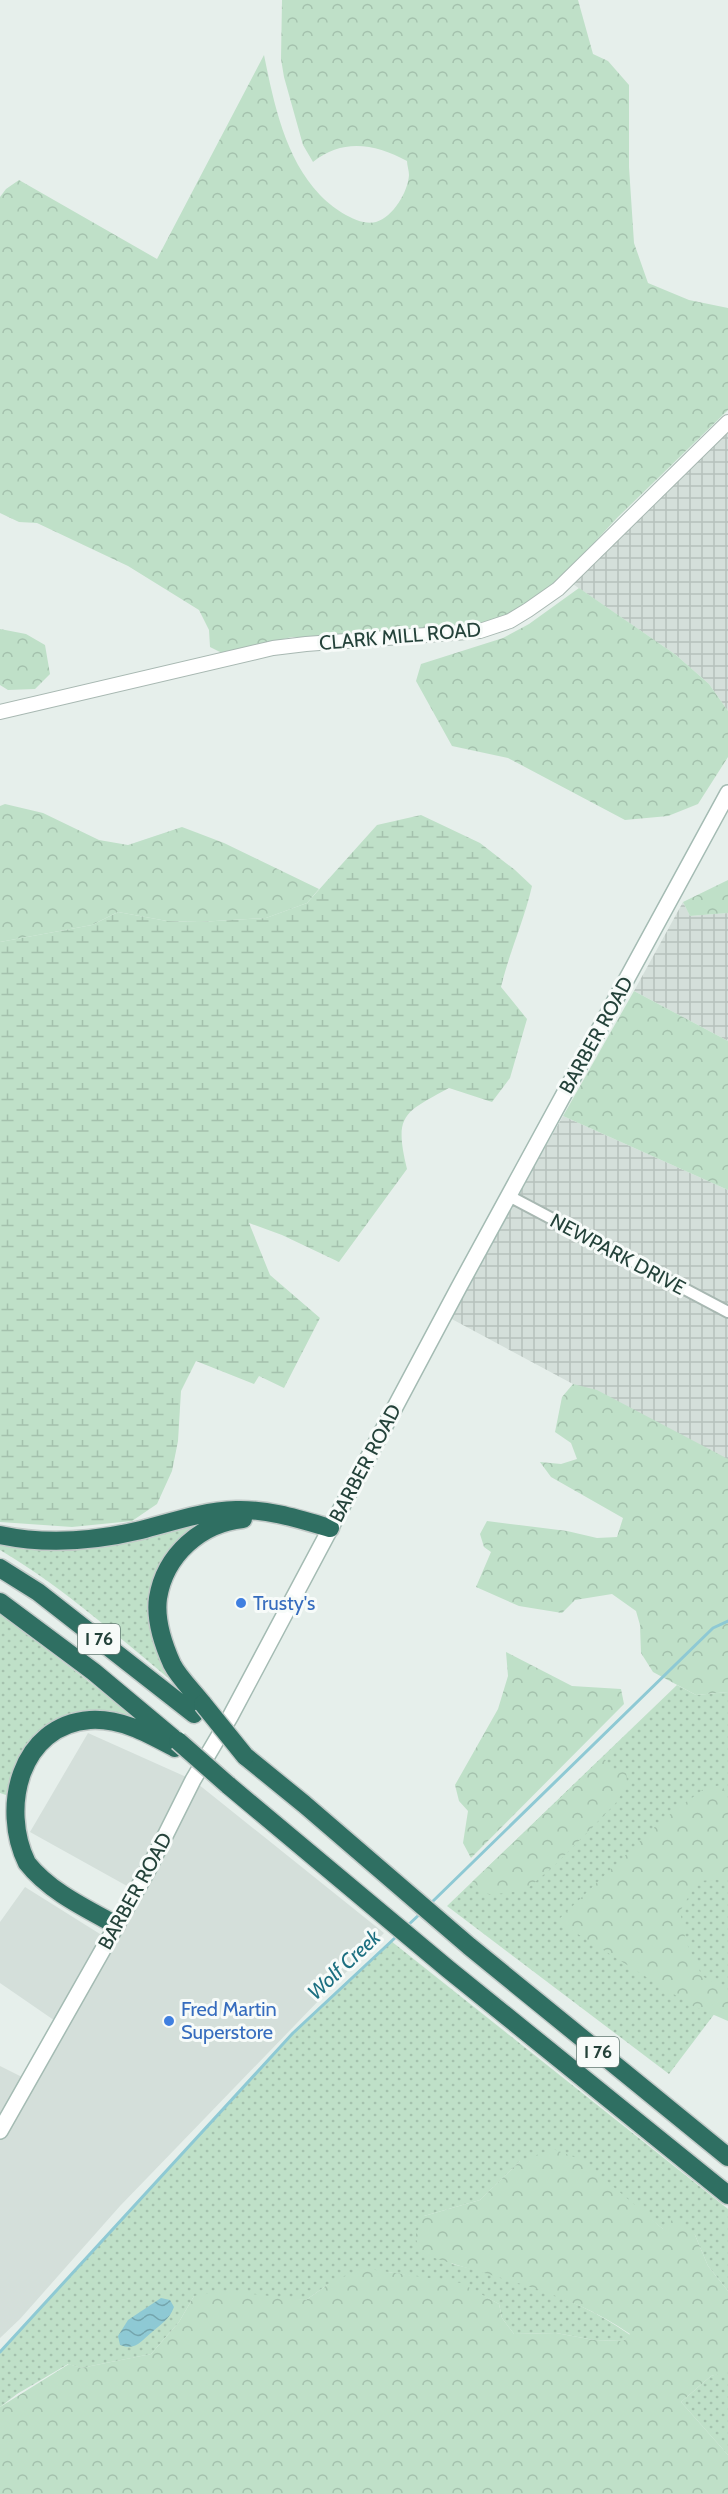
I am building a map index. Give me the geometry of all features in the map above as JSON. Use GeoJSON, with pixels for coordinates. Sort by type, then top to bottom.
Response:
{"type":"FeatureCollection","features":[{"type":"Feature","properties":{"kind":"highway"},"geometry":{"type":"LineString","coordinates":[[0,1535],[42,1540],[79,1540],[138,1531],[209,1513],[236,1510],[261,1511],[328,1533]]}},
{"type":"Feature","properties":{"kind":"highway"},"geometry":{"type":"LineString","coordinates":[[199,1709],[173,1666],[158,1621],[158,1598],[161,1585],[176,1556],[191,1540],[205,1531],[233,1520],[266,1521],[328,1533]]}},
{"type":"Feature","properties":{"kind":"highway","name":"I 76"},"geometry":{"type":"LineString","coordinates":[[0,1568],[38,1592],[199,1709],[245,1756],[469,1946],[728,2157]]}},
{"type":"Feature","properties":{"kind":"highway","name":"I 76"},"geometry":{"type":"LineString","coordinates":[[0,1602],[84,1664],[177,1745],[448,1969],[728,2195]]}},
{"type":"Feature","properties":{"kind":"highway"},"geometry":{"type":"LineString","coordinates":[[114,1929],[57,1890],[28,1864],[17,1846],[8,1816],[13,1777],[24,1757],[37,1742],[60,1728],[79,1721],[99,1720],[120,1723],[177,1745]]}},
{"type":"Feature","properties":{"kind":"highway"},"geometry":{"type":"LineString","coordinates":[[0,1821],[8,1850],[38,1887],[114,1929]]}},
{"type":"Feature","properties":{"kind":"main road","name":"BARBER ROAD"},"geometry":{"type":"LineString","coordinates":[[0,2131],[148,1870],[193,1780],[230,1717],[508,1196],[728,794]]}},
{"type":"Feature","properties":{"kind":"street","name":"CLARK MILL ROAD"},"geometry":{"type":"LineString","coordinates":[[0,712],[273,648],[464,634],[496,626],[528,610],[558,589],[728,422]]}},
{"type":"Feature","properties":{"kind":"street","name":"NEWPARK DRIVE"},"geometry":{"type":"LineString","coordinates":[[508,1196],[728,1312]]}},
{"type":"Feature","properties":{"kind":"shaded area"},"geometry":{"type":"Polygon","coordinates":[[[728,422],[728,711],[709,684],[676,655],[567,580],[728,422]]]}},
{"type":"Feature","properties":{"kind":"shaded area"},"geometry":{"type":"Polygon","coordinates":[[[683,902],[690,916],[728,913],[728,1041],[634,991],[683,902]]]}},
{"type":"Feature","properties":{"kind":"shaded area"},"geometry":{"type":"Polygon","coordinates":[[[563,1116],[728,1190],[728,1467],[448,1317],[563,1116]]]}},
{"type":"Feature","properties":{"kind":"shaded area"},"geometry":{"type":"Polygon","coordinates":[[[88,1733],[193,1780],[384,1933],[120,2206],[20,2319],[0,2338],[0,2131],[61,2025],[0,1983],[0,1922],[25,1887],[108,1939],[136,1891],[30,1832],[88,1733]]]}},
{"type":"Feature","properties":{"kind":"shaded area"},"geometry":{"type":"Polygon","coordinates":[[[0,2066],[22,2077],[0,2116],[0,2066]]]}},
{"type":"Feature","properties":{"kind":"green space"},"geometry":{"type":"Polygon","coordinates":[[[282,0],[578,0],[593,54],[608,61],[629,85],[629,167],[634,243],[648,283],[689,300],[728,308],[728,410],[617,518],[551,589],[520,610],[471,629],[399,630],[333,638],[292,637],[222,653],[210,647],[209,630],[199,610],[128,566],[37,523],[19,522],[0,513],[0,197],[6,189],[19,180],[157,259],[264,55],[283,130],[298,164],[320,195],[346,215],[369,223],[388,215],[403,196],[409,175],[407,161],[395,155],[359,146],[347,147],[324,154],[313,162],[303,145],[284,77],[281,59],[282,0]]]}},
{"type":"Feature","properties":{"kind":"green space"},"geometry":{"type":"Polygon","coordinates":[[[579,588],[676,655],[709,684],[728,711],[728,757],[698,804],[668,816],[625,820],[508,758],[452,746],[416,681],[421,664],[503,638],[529,624],[579,588]]]}},
{"type":"Feature","properties":{"kind":"green space"},"geometry":{"type":"Polygon","coordinates":[[[0,629],[26,634],[45,645],[50,674],[35,689],[8,690],[0,685],[0,629]]]}},
{"type":"Feature","properties":{"kind":"green space"},"geometry":{"type":"Polygon","coordinates":[[[5,804],[43,813],[99,840],[128,845],[182,827],[224,843],[319,889],[307,903],[266,918],[199,922],[167,921],[118,912],[92,925],[0,942],[0,806],[5,804]]]}},
{"type":"Feature","properties":{"kind":"green space"},"geometry":{"type":"Polygon","coordinates":[[[421,815],[480,843],[532,886],[501,987],[527,1019],[510,1078],[492,1102],[449,1088],[412,1110],[402,1126],[403,1151],[407,1169],[339,1262],[282,1235],[249,1223],[270,1275],[320,1318],[284,1388],[259,1376],[254,1384],[196,1361],[181,1391],[178,1441],[172,1471],[157,1504],[132,1521],[72,1527],[0,1522],[0,942],[92,925],[118,912],[167,921],[199,922],[266,918],[307,903],[377,825],[421,815]]]}},
{"type":"Feature","properties":{"kind":"green space"},"geometry":{"type":"Polygon","coordinates":[[[728,880],[728,913],[690,916],[683,902],[728,880]]]}},
{"type":"Feature","properties":{"kind":"green space"},"geometry":{"type":"Polygon","coordinates":[[[634,991],[728,1041],[728,1190],[563,1116],[634,991]]]}},
{"type":"Feature","properties":{"kind":"green space"},"geometry":{"type":"Polygon","coordinates":[[[573,1384],[597,1390],[728,1459],[728,1692],[696,1695],[653,1672],[641,1653],[640,1625],[636,1611],[612,1594],[575,1600],[562,1613],[519,1606],[476,1587],[491,1552],[484,1547],[480,1534],[487,1521],[567,1531],[597,1538],[617,1537],[623,1518],[551,1477],[540,1462],[561,1464],[577,1459],[571,1443],[555,1432],[562,1397],[573,1384]]]}},
{"type":"Feature","properties":{"kind":"green space"},"geometry":{"type":"Polygon","coordinates":[[[223,1515],[158,1582],[183,1690],[71,1599],[0,1550],[0,1536],[21,1542],[223,1515]]]}},
{"type":"Feature","properties":{"kind":"green space"},"geometry":{"type":"Polygon","coordinates":[[[0,1614],[130,1713],[129,1716],[99,1713],[70,1716],[43,1728],[31,1738],[22,1751],[14,1767],[6,1795],[0,1793],[0,1614]]]}},
{"type":"Feature","properties":{"kind":"green space"},"geometry":{"type":"Polygon","coordinates":[[[506,1652],[572,1686],[621,1689],[624,1704],[471,1858],[463,1843],[468,1811],[459,1801],[455,1785],[498,1709],[508,1676],[506,1652]]]}},
{"type":"Feature","properties":{"kind":"green space"},"geometry":{"type":"Polygon","coordinates":[[[677,1685],[696,1695],[728,1692],[728,1996],[669,2074],[447,1906],[677,1685]]]}},
{"type":"Feature","properties":{"kind":"green space"},"geometry":{"type":"Polygon","coordinates":[[[603,1757],[613,1770],[626,1768],[627,1786],[615,1804],[557,1863],[526,1890],[490,1895],[472,1882],[603,1757]]]}},
{"type":"Feature","properties":{"kind":"green space"},"geometry":{"type":"Polygon","coordinates":[[[722,1785],[728,1799],[728,1879],[698,1881],[680,1911],[686,1942],[702,1976],[728,1990],[728,2021],[691,2005],[557,1921],[660,1822],[705,1788],[722,1785]]]}},
{"type":"Feature","properties":{"kind":"green space"},"geometry":{"type":"Polygon","coordinates":[[[391,1941],[728,2209],[728,2291],[708,2266],[695,2235],[663,2229],[649,2218],[520,2161],[480,2200],[424,2216],[452,2264],[522,2283],[567,2300],[589,2310],[630,2335],[623,2341],[594,2340],[556,2333],[514,2334],[502,2318],[499,2304],[480,2294],[428,2279],[388,2272],[327,2285],[306,2300],[194,2296],[179,2322],[151,2354],[81,2368],[68,2364],[17,2394],[0,2407],[0,2352],[293,2033],[391,1941]]]}},
{"type":"Feature","properties":{"kind":"green space"},"geometry":{"type":"Polygon","coordinates":[[[553,2149],[582,2160],[663,2229],[673,2219],[695,2235],[708,2266],[728,2291],[728,2372],[711,2376],[681,2402],[728,2455],[728,2494],[0,2494],[0,2407],[69,2364],[81,2368],[151,2354],[179,2322],[194,2296],[225,2291],[306,2300],[327,2285],[362,2268],[461,2283],[499,2304],[502,2318],[514,2334],[556,2333],[594,2340],[623,2341],[630,2334],[581,2306],[529,2286],[422,2254],[415,2237],[424,2216],[480,2200],[520,2161],[553,2149]]]}},
{"type":"Feature","properties":{"kind":"green space"},"geometry":{"type":"Polygon","coordinates":[[[727,2371],[728,2455],[681,2402],[711,2376],[727,2371]]]}},
{"type":"Feature","properties":{"kind":"water"},"geometry":{"type":"Polygon","coordinates":[[[161,2298],[170,2300],[174,2307],[167,2318],[138,2344],[130,2347],[120,2345],[118,2336],[128,2320],[161,2298]]]}},
{"type":"Feature","properties":{"kind":"waterway","name":"Wolf Creek"},"geometry":{"type":"LineString","coordinates":[[430,1904],[713,1628],[728,1621]]}},
{"type":"Feature","properties":{"kind":"waterway","name":"Wolf Creek"},"geometry":{"type":"LineString","coordinates":[[406,1927],[421,1913]]}},
{"type":"Feature","properties":{"kind":"waterway","name":"Wolf Creek"},"geometry":{"type":"LineString","coordinates":[[0,2352],[293,2033],[397,1936]]}},
{"type":"Feature","properties":{"kind":"place","name":"Trusty's"},"geometry":{"type":"Point","coordinates":[241,1603]}},
{"type":"Feature","properties":{"kind":"place","name":"Fred Martin Superstore"},"geometry":{"type":"Point","coordinates":[169,2021]}}]}
